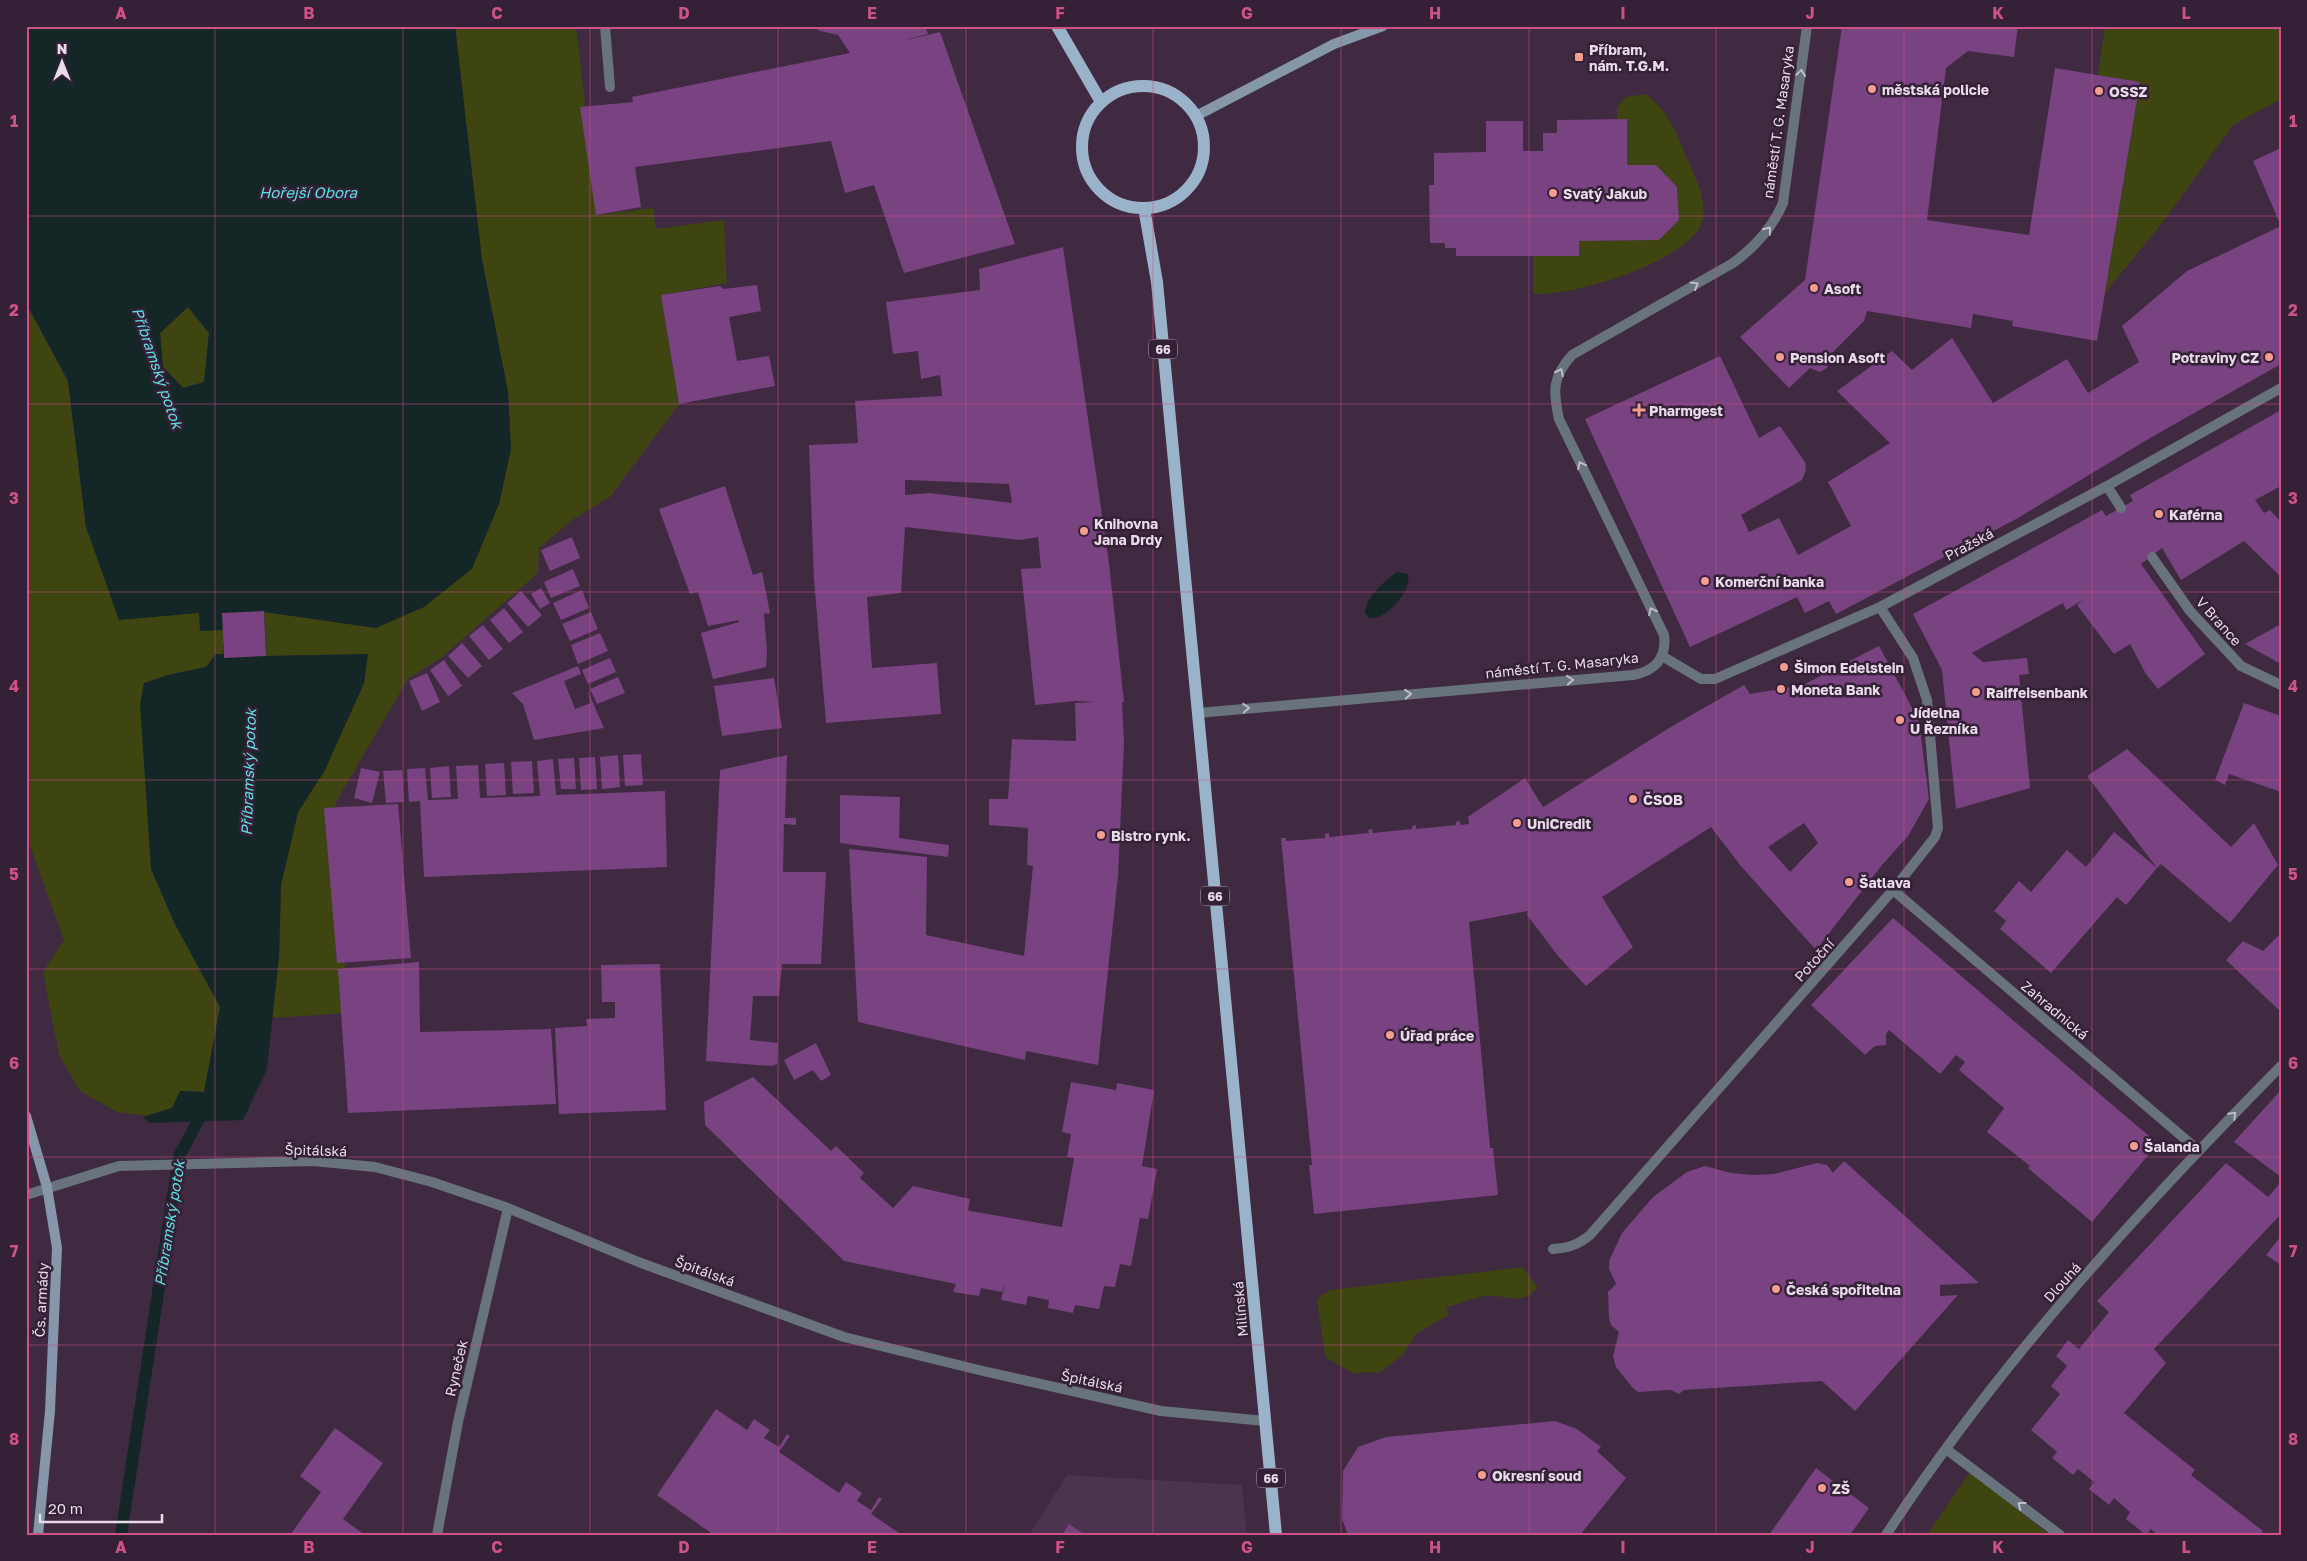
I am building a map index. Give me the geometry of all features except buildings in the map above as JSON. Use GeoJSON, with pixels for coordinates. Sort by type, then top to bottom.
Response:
{"type":"FeatureCollection","features":[{"type":"Feature","properties":{"kind":"main road"},"geometry":{"type":"LineString","coordinates":[[1057,26],[1102,102]]}},
{"type":"Feature","properties":{"kind":"main road"},"geometry":{"type":"LineString","coordinates":[[1134,86],[1153,86],[1170,91],[1185,102],[1196,116],[1204,136],[1204,157],[1197,177],[1183,194],[1164,205],[1144,208],[1123,205],[1104,194],[1090,179],[1082,159],[1084,131],[1089,118],[1102,102],[1117,91],[1134,86]]}},
{"type":"Feature","properties":{"kind":"main road","name":"66"},"geometry":{"type":"LineString","coordinates":[[1144,208],[1157,282],[1198,713]]}},
{"type":"Feature","properties":{"kind":"main road","name":"Milínská"},"geometry":{"type":"LineString","coordinates":[[1198,713],[1276,1535]]}},
{"type":"Feature","properties":{"kind":"street"},"geometry":{"type":"LineString","coordinates":[[604,26],[610,87]]}},
{"type":"Feature","properties":{"kind":"street"},"geometry":{"type":"LineString","coordinates":[[1196,116],[1334,44],[1383,26]]}},
{"type":"Feature","properties":{"kind":"street","name":"náměstí T. G. Masaryka"},"geometry":{"type":"LineString","coordinates":[[1198,713],[1633,674],[1645,672],[1656,666],[1665,647],[1664,635],[1559,419],[1555,399],[1556,380],[1561,367],[1572,356],[1733,263],[1752,249],[1769,229],[1783,203],[1807,26]]}},
{"type":"Feature","properties":{"kind":"street","name":"Pražská"},"geometry":{"type":"LineString","coordinates":[[1662,656],[1701,679],[1715,679],[1880,607],[2107,486],[2281,388]]}},
{"type":"Feature","properties":{"kind":"street"},"geometry":{"type":"LineString","coordinates":[[2107,486],[2121,508]]}},
{"type":"Feature","properties":{"kind":"street","name":"V Brance"},"geometry":{"type":"LineString","coordinates":[[2152,557],[2190,611],[2242,666],[2281,685]]}},
{"type":"Feature","properties":{"kind":"street","name":"Potoční"},"geometry":{"type":"LineString","coordinates":[[1553,1249],[1568,1248],[1590,1235],[1894,890],[1935,837],[1938,828],[1927,700],[1913,658],[1893,624],[1880,607]]}},
{"type":"Feature","properties":{"kind":"street","name":"Zahradnická"},"geometry":{"type":"LineString","coordinates":[[1894,890],[2198,1150]]}},
{"type":"Feature","properties":{"kind":"street","name":"Dlouhá"},"geometry":{"type":"LineString","coordinates":[[1886,1535],[1946,1449],[2051,1315],[2198,1150],[2281,1066]]}},
{"type":"Feature","properties":{"kind":"street","name":"Čs. armády"},"geometry":{"type":"LineString","coordinates":[[26,1116],[47,1187],[57,1248],[50,1411],[38,1535]]}},
{"type":"Feature","properties":{"kind":"street","name":"Špitálská"},"geometry":{"type":"LineString","coordinates":[[47,1187],[119,1166],[313,1161],[375,1168],[432,1182],[508,1208],[641,1262],[844,1336],[982,1371],[1161,1410],[1265,1421]]}},
{"type":"Feature","properties":{"kind":"street"},"geometry":{"type":"LineString","coordinates":[[26,1195],[47,1187]]}},
{"type":"Feature","properties":{"kind":"street","name":"Ryneček"},"geometry":{"type":"LineString","coordinates":[[437,1535],[458,1422],[508,1208]]}},
{"type":"Feature","properties":{"kind":"street"},"geometry":{"type":"LineString","coordinates":[[1946,1449],[2060,1535]]}},
{"type":"Feature","properties":{"kind":"shaded area"},"geometry":{"type":"Polygon","coordinates":[[[1067,1475],[1242,1485],[1247,1535],[1029,1535],[1067,1475]]]}},
{"type":"Feature","properties":{"kind":"green space"},"geometry":{"type":"Polygon","coordinates":[[[455,26],[576,26],[598,215],[653,208],[656,229],[724,220],[727,283],[661,295],[679,404],[610,497],[572,520],[539,548],[538,573],[441,658],[408,679],[336,802],[348,1013],[272,1018],[279,956],[281,885],[298,812],[325,770],[364,683],[368,654],[266,656],[264,611],[376,628],[499,504],[511,449],[508,392],[482,260],[455,26]]]}},
{"type":"Feature","properties":{"kind":"green space"},"geometry":{"type":"Polygon","coordinates":[[[2105,26],[2281,26],[2281,99],[2233,125],[2167,217],[2105,293],[2140,82],[2098,75],[2105,26]]]}},
{"type":"Feature","properties":{"kind":"green space"},"geometry":{"type":"Polygon","coordinates":[[[1645,94],[1660,107],[1670,122],[1679,138],[1699,186],[1704,210],[1703,218],[1695,234],[1679,248],[1656,262],[1629,273],[1601,283],[1574,289],[1533,294],[1533,256],[1579,256],[1579,241],[1659,240],[1679,220],[1677,187],[1656,165],[1627,165],[1617,120],[1617,107],[1626,97],[1645,94]]]}},
{"type":"Feature","properties":{"kind":"green space"},"geometry":{"type":"Polygon","coordinates":[[[26,303],[68,381],[86,527],[223,630],[224,654],[216,654],[206,667],[168,675],[151,869],[175,924],[220,1007],[204,1092],[180,1091],[172,1108],[146,1116],[117,1112],[80,1091],[59,1055],[43,972],[64,940],[26,835],[26,303]]]}},
{"type":"Feature","properties":{"kind":"green space"},"geometry":{"type":"Polygon","coordinates":[[[188,307],[209,333],[204,382],[183,388],[163,367],[160,333],[188,307]]]}},
{"type":"Feature","properties":{"kind":"green space"},"geometry":{"type":"Polygon","coordinates":[[[1523,1267],[1538,1288],[1532,1294],[1519,1298],[1484,1296],[1447,1307],[1448,1315],[1416,1334],[1403,1355],[1380,1372],[1353,1373],[1325,1357],[1317,1299],[1330,1290],[1523,1267]]]}},
{"type":"Feature","properties":{"kind":"green space"},"geometry":{"type":"Polygon","coordinates":[[[1970,1472],[2050,1535],[1927,1535],[1970,1472]]]}},
{"type":"Feature","properties":{"kind":"water","name":"Hořejší Obora"},"geometry":{"type":"Polygon","coordinates":[[[26,26],[455,26],[482,260],[508,392],[511,449],[499,504],[472,569],[424,607],[376,628],[264,612],[266,656],[368,654],[364,683],[325,770],[298,812],[281,885],[279,956],[267,1069],[243,1120],[150,1123],[143,1117],[172,1108],[180,1091],[204,1092],[220,1007],[175,924],[151,869],[140,704],[144,683],[168,675],[206,667],[216,654],[223,654],[223,630],[200,631],[199,613],[119,620],[86,527],[68,381],[26,303],[26,26]],[[188,307],[160,333],[163,367],[183,388],[204,382],[209,333],[188,307]]]}},
{"type":"Feature","properties":{"kind":"water"},"geometry":{"type":"Polygon","coordinates":[[[1397,572],[1408,574],[1408,581],[1402,596],[1383,615],[1369,618],[1365,613],[1372,595],[1397,572]]]}},
{"type":"Feature","properties":{"kind":"waterway","name":"Příbramský potok"},"geometry":{"type":"LineString","coordinates":[[121,1535],[179,1156],[205,1108]]}},
{"type":"Feature","properties":{"kind":"place","name":"Příbram, nám. T.G.M."},"geometry":{"type":"Point","coordinates":[1579,57]}},
{"type":"Feature","properties":{"kind":"place","name":"městská policie"},"geometry":{"type":"Point","coordinates":[1872,89]}},
{"type":"Feature","properties":{"kind":"place","name":"OSSZ"},"geometry":{"type":"Point","coordinates":[2099,91]}},
{"type":"Feature","properties":{"kind":"place","name":"Svatý Jakub"},"geometry":{"type":"Point","coordinates":[1553,193]}},
{"type":"Feature","properties":{"kind":"place","name":"Asoft"},"geometry":{"type":"Point","coordinates":[1814,288]}},
{"type":"Feature","properties":{"kind":"place","name":"Pension Asoft"},"geometry":{"type":"Point","coordinates":[1780,357]}},
{"type":"Feature","properties":{"kind":"place","name":"Potraviny CZ"},"geometry":{"type":"Point","coordinates":[2269,357]}},
{"type":"Feature","properties":{"kind":"place","name":"Pharmgest"},"geometry":{"type":"Point","coordinates":[1639,410]}},
{"type":"Feature","properties":{"kind":"place","name":"Kaférna"},"geometry":{"type":"Point","coordinates":[2159,514]}},
{"type":"Feature","properties":{"kind":"place","name":"Knihovna Jana Drdy"},"geometry":{"type":"Point","coordinates":[1084,531]}},
{"type":"Feature","properties":{"kind":"place","name":"Komerční banka"},"geometry":{"type":"Point","coordinates":[1705,581]}},
{"type":"Feature","properties":{"kind":"place","name":"Šimon Edelstein"},"geometry":{"type":"Point","coordinates":[1784,667]}},
{"type":"Feature","properties":{"kind":"place","name":"Moneta Bank"},"geometry":{"type":"Point","coordinates":[1781,689]}},
{"type":"Feature","properties":{"kind":"place","name":"Raiffeisenbank"},"geometry":{"type":"Point","coordinates":[1976,692]}},
{"type":"Feature","properties":{"kind":"place","name":"Jídelna U Řezníka"},"geometry":{"type":"Point","coordinates":[1900,720]}},
{"type":"Feature","properties":{"kind":"place","name":"ČSOB"},"geometry":{"type":"Point","coordinates":[1633,799]}},
{"type":"Feature","properties":{"kind":"place","name":"UniCredit"},"geometry":{"type":"Point","coordinates":[1517,823]}},
{"type":"Feature","properties":{"kind":"place","name":"Bistro rynk."},"geometry":{"type":"Point","coordinates":[1101,835]}},
{"type":"Feature","properties":{"kind":"place","name":"Šatlava"},"geometry":{"type":"Point","coordinates":[1849,882]}},
{"type":"Feature","properties":{"kind":"place","name":"Úřad práce"},"geometry":{"type":"Point","coordinates":[1390,1035]}},
{"type":"Feature","properties":{"kind":"place","name":"Šalanda"},"geometry":{"type":"Point","coordinates":[2134,1146]}},
{"type":"Feature","properties":{"kind":"place","name":"Česká spořitelna"},"geometry":{"type":"Point","coordinates":[1776,1289]}},
{"type":"Feature","properties":{"kind":"place","name":"Okresní soud"},"geometry":{"type":"Point","coordinates":[1482,1475]}},
{"type":"Feature","properties":{"kind":"place","name":"ZŠ"},"geometry":{"type":"Point","coordinates":[1822,1488]}}]}
